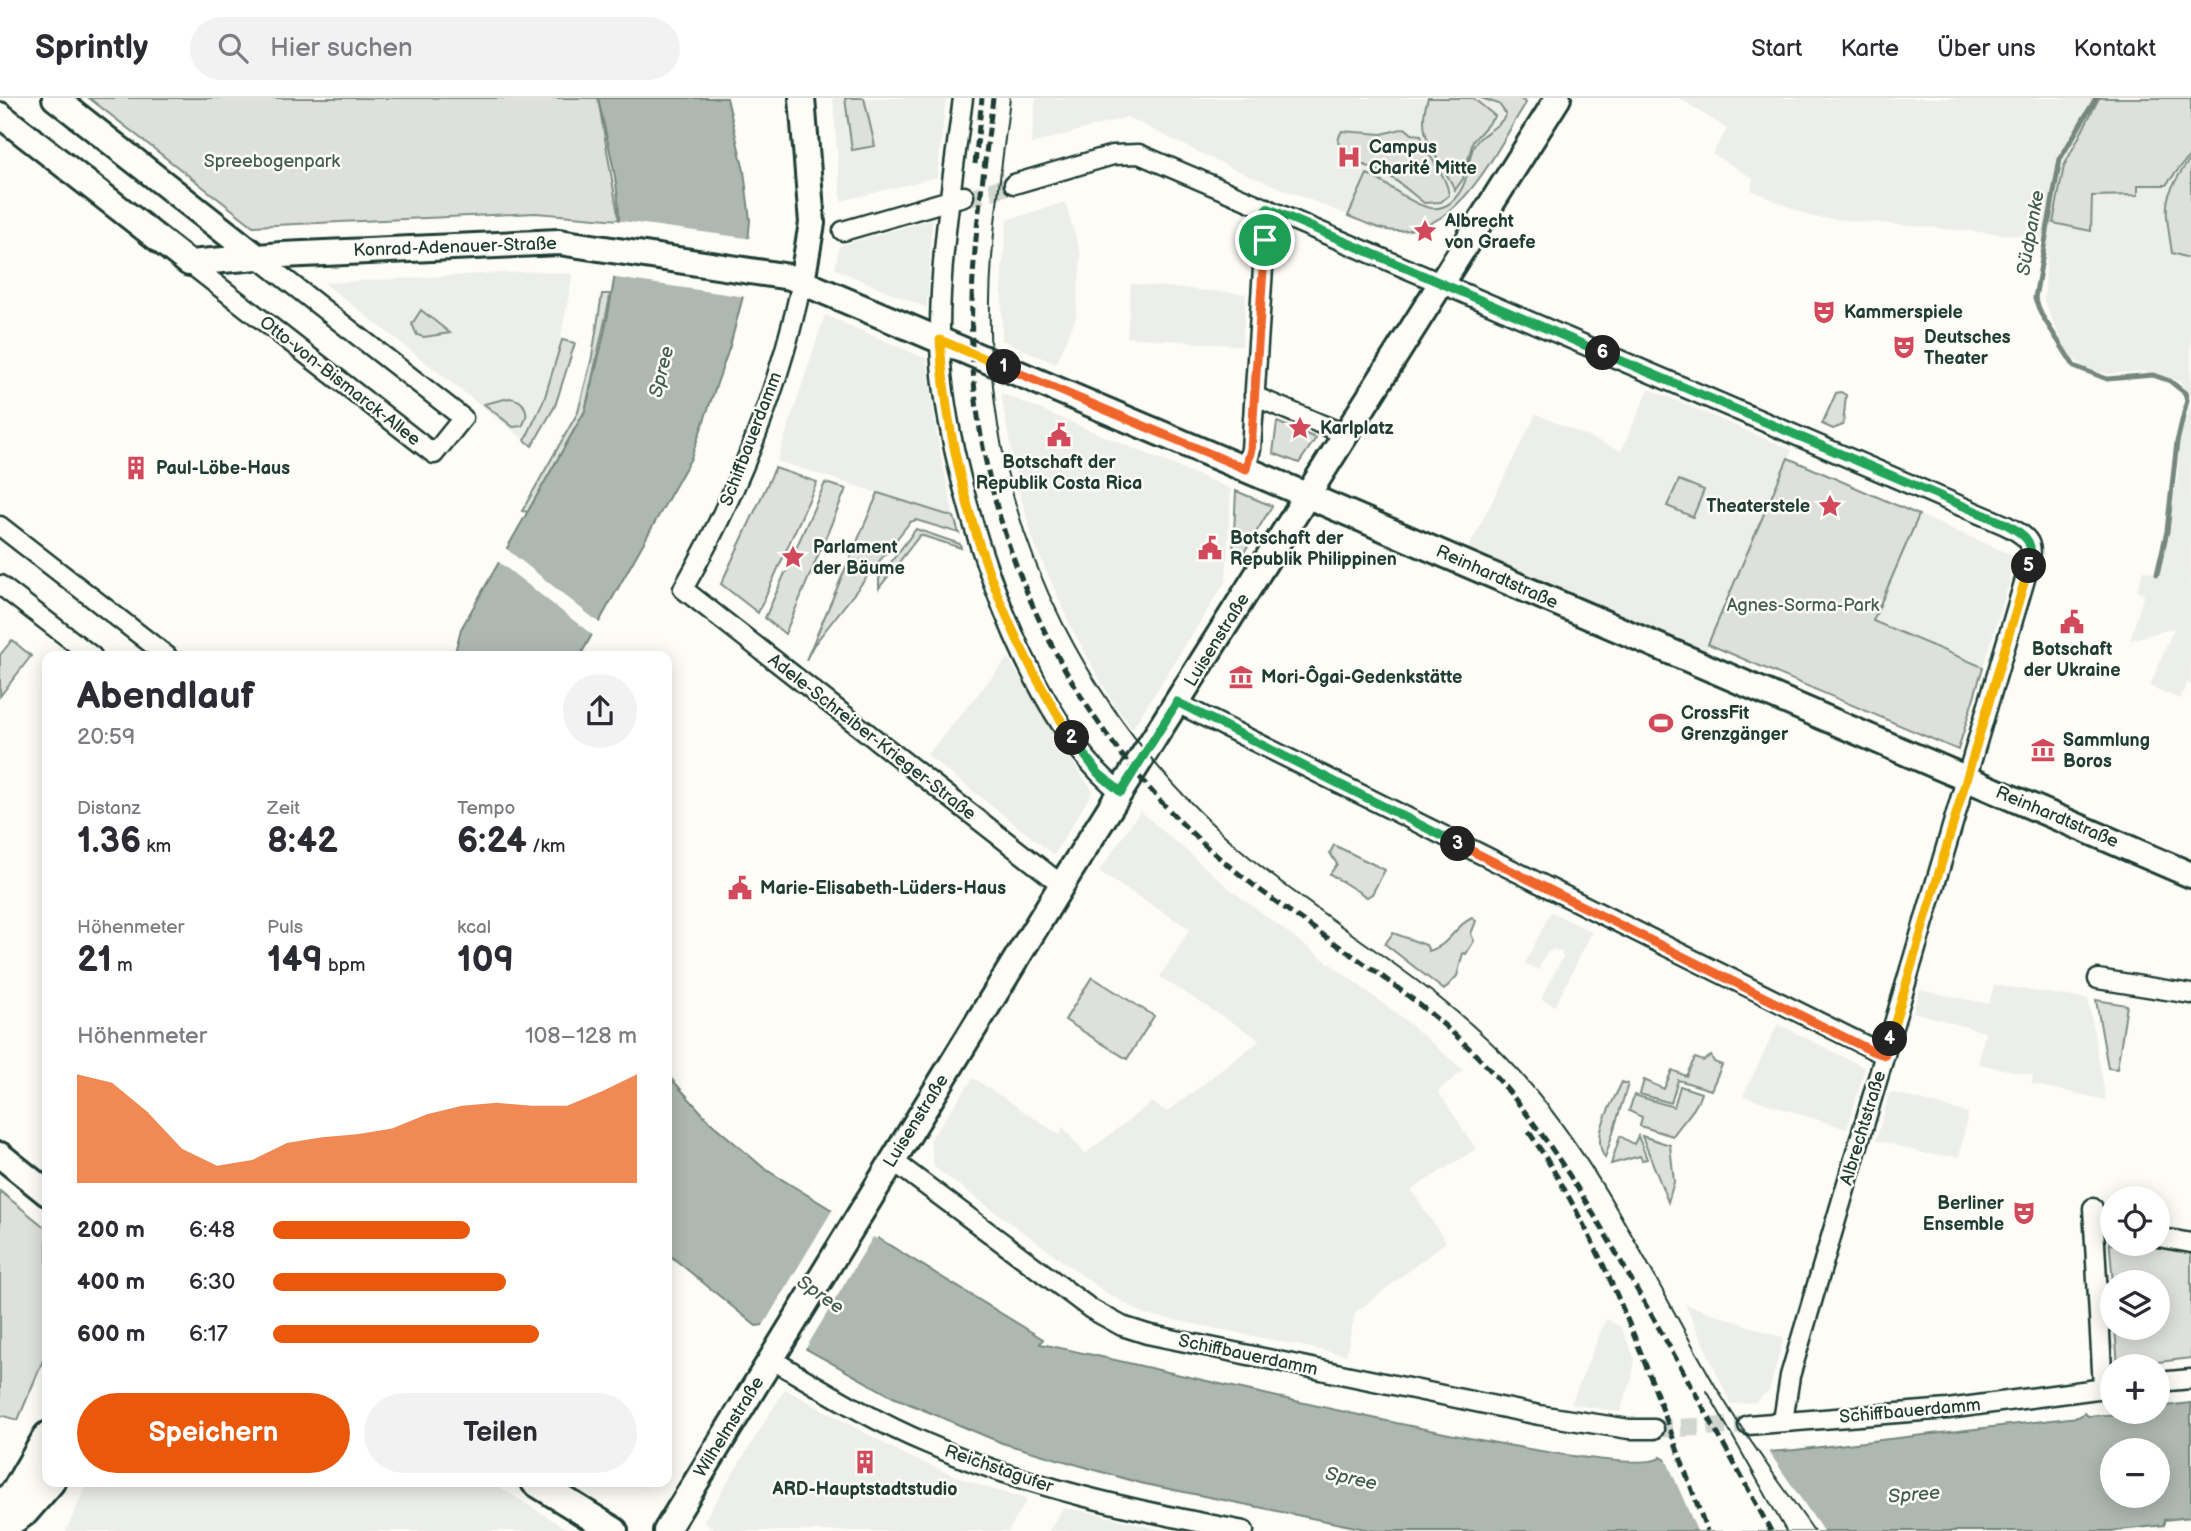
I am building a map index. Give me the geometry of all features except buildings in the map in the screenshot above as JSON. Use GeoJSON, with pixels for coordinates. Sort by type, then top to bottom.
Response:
{"type":"FeatureCollection","features":[{"type":"Feature","properties":{"kind":"main road"},"geometry":{"type":"LineString","coordinates":[[0,1504],[14,1493],[42,1445]]}},
{"type":"Feature","properties":{"kind":"main road"},"geometry":{"type":"LineString","coordinates":[[0,1529],[25,1512],[47,1487]]}},
{"type":"Feature","properties":{"kind":"main road"},"geometry":{"type":"LineString","coordinates":[[543,1487],[614,1531]]}},
{"type":"Feature","properties":{"kind":"street"},"geometry":{"type":"LineString","coordinates":[[0,113],[11,98]]}},
{"type":"Feature","properties":{"kind":"street","name":"Otto-von-Bismarck-Allee"},"geometry":{"type":"LineString","coordinates":[[0,113],[434,454],[463,418],[55,98]]}},
{"type":"Feature","properties":{"kind":"street"},"geometry":{"type":"LineString","coordinates":[[802,98],[812,223],[802,282]]}},
{"type":"Feature","properties":{"kind":"street"},"geometry":{"type":"LineString","coordinates":[[963,98],[957,197],[940,340],[944,381],[962,481],[989,572],[1042,690],[1098,773],[1121,792]]}},
{"type":"Feature","properties":{"kind":"street","name":"Luisenstraße"},"geometry":{"type":"LineString","coordinates":[[775,1353],[1062,885],[1558,98]]}},
{"type":"Feature","properties":{"kind":"street","name":"Albrechtstraße"},"geometry":{"type":"LineString","coordinates":[[1014,184],[1126,153],[1139,154],[2006,524],[2022,533],[2031,543],[2032,552],[1790,1376],[1783,1421]]}},
{"type":"Feature","properties":{"kind":"street"},"geometry":{"type":"LineString","coordinates":[[843,231],[957,197]]}},
{"type":"Feature","properties":{"kind":"street"},"geometry":{"type":"LineString","coordinates":[[1246,469],[1251,449],[1267,208]]}},
{"type":"Feature","properties":{"kind":"street","name":"Konrad-Adenauer-Straße"},"geometry":{"type":"LineString","coordinates":[[189,263],[531,242],[588,245],[770,272],[802,282]]}},
{"type":"Feature","properties":{"kind":"street","name":"Reinhardtstraße"},"geometry":{"type":"LineString","coordinates":[[802,282],[2191,874]]}},
{"type":"Feature","properties":{"kind":"street","name":"Schiffbauerdamm"},"geometry":{"type":"LineString","coordinates":[[683,589],[707,545],[754,439],[777,373],[802,282]]}},
{"type":"Feature","properties":{"kind":"street"},"geometry":{"type":"LineString","coordinates":[[1254,396],[1347,435]]}},
{"type":"Feature","properties":{"kind":"street"},"geometry":{"type":"LineString","coordinates":[[0,526],[161,651]]}},
{"type":"Feature","properties":{"kind":"street"},"geometry":{"type":"LineString","coordinates":[[0,584],[86,651]]}},
{"type":"Feature","properties":{"kind":"street","name":"Adele-Schreiber-Krieger-Straße"},"geometry":{"type":"LineString","coordinates":[[683,589],[1062,885]]}},
{"type":"Feature","properties":{"kind":"street"},"geometry":{"type":"LineString","coordinates":[[1177,702],[1885,1055]]}},
{"type":"Feature","properties":{"kind":"street"},"geometry":{"type":"LineString","coordinates":[[2098,979],[2191,994]]}},
{"type":"Feature","properties":{"kind":"street"},"geometry":{"type":"LineString","coordinates":[[0,1155],[42,1189]]}},
{"type":"Feature","properties":{"kind":"street","name":"Schiffbauerdamm"},"geometry":{"type":"LineString","coordinates":[[892,1160],[1091,1309],[1122,1326],[1147,1334],[1539,1415],[1629,1429],[1654,1429]]}},
{"type":"Feature","properties":{"kind":"street"},"geometry":{"type":"LineString","coordinates":[[2093,1208],[2100,1221]]}},
{"type":"Feature","properties":{"kind":"street"},"geometry":{"type":"LineString","coordinates":[[2170,1239],[2191,1243]]}},
{"type":"Feature","properties":{"kind":"street"},"geometry":{"type":"LineString","coordinates":[[2105,1256],[2107,1354]]}},
{"type":"Feature","properties":{"kind":"street","name":"Wilhelmstraße"},"geometry":{"type":"LineString","coordinates":[[669,1530],[775,1353]]}},
{"type":"Feature","properties":{"kind":"street","name":"Reichstagufer"},"geometry":{"type":"LineString","coordinates":[[775,1353],[857,1411],[927,1444],[1053,1488],[1244,1531]]}},
{"type":"Feature","properties":{"kind":"street"},"geometry":{"type":"LineString","coordinates":[[2170,1381],[2191,1379]]}},
{"type":"Feature","properties":{"kind":"street","name":"Schiffbauerdamm"},"geometry":{"type":"LineString","coordinates":[[1748,1425],[1948,1409],[2100,1389]]}},
{"type":"Feature","properties":{"kind":"shaded area"},"geometry":{"type":"Polygon","coordinates":[[[833,98],[946,98],[937,177],[841,201],[833,98]]]}},
{"type":"Feature","properties":{"kind":"shaded area","name":"Campus Charité Mitte"},"geometry":{"type":"Polygon","coordinates":[[[1036,98],[1529,98],[1466,197],[1449,213],[1424,226],[1399,231],[1380,228],[1231,168],[1127,117],[1031,144],[1036,98]]]}},
{"type":"Feature","properties":{"kind":"shaded area"},"geometry":{"type":"Polygon","coordinates":[[[1679,98],[2191,98],[2191,400],[2179,381],[2141,371],[2110,374],[2089,371],[2067,354],[2044,300],[2048,238],[1812,217],[1751,190],[1753,178],[1712,154],[1727,129],[1679,98]]]}},
{"type":"Feature","properties":{"kind":"shaded area"},"geometry":{"type":"Polygon","coordinates":[[[1065,202],[1081,255],[1076,317],[1056,364],[1002,340],[1002,273],[1007,220],[1065,202]]]}},
{"type":"Feature","properties":{"kind":"shaded area"},"geometry":{"type":"Polygon","coordinates":[[[932,219],[927,308],[835,269],[839,246],[932,219]]]}},
{"type":"Feature","properties":{"kind":"shaded area"},"geometry":{"type":"Polygon","coordinates":[[[538,271],[573,274],[554,372],[525,440],[324,283],[538,271]]]}},
{"type":"Feature","properties":{"kind":"shaded area"},"geometry":{"type":"Polygon","coordinates":[[[1131,284],[1246,294],[1242,346],[1127,337],[1131,284]]]}},
{"type":"Feature","properties":{"kind":"shaded area"},"geometry":{"type":"Polygon","coordinates":[[[825,315],[927,359],[937,437],[954,517],[777,461],[825,315]]]}},
{"type":"Feature","properties":{"kind":"shaded area"},"geometry":{"type":"Polygon","coordinates":[[[1649,389],[1792,450],[1706,651],[1468,549],[1536,414],[1621,451],[1649,389]]]}},
{"type":"Feature","properties":{"kind":"shaded area"},"geometry":{"type":"Polygon","coordinates":[[[1001,393],[1231,489],[1226,581],[1132,729],[1112,701],[1071,627],[1035,545],[1017,484],[1001,393]]]}},
{"type":"Feature","properties":{"kind":"shaded area"},"geometry":{"type":"Polygon","coordinates":[[[2191,404],[2191,685],[2187,683],[2180,699],[2150,686],[2174,628],[2130,640],[2144,594],[2137,591],[2143,570],[2157,574],[2178,475],[2179,439],[2191,404]]]}},
{"type":"Feature","properties":{"kind":"shaded area"},"geometry":{"type":"Polygon","coordinates":[[[1919,515],[2017,557],[1983,667],[1873,621],[1919,515]]]}},
{"type":"Feature","properties":{"kind":"shaded area"},"geometry":{"type":"Polygon","coordinates":[[[1008,658],[1064,750],[1093,791],[1054,855],[927,755],[1008,658]]]}},
{"type":"Feature","properties":{"kind":"shaded area"},"geometry":{"type":"Polygon","coordinates":[[[1140,811],[1235,893],[1404,1019],[1463,1070],[1438,1091],[1476,1149],[1411,1190],[1446,1242],[1355,1313],[1346,1355],[1144,1314],[1105,1292],[934,1167],[930,1140],[973,1078],[1060,1135],[1063,1127],[1085,1154],[1152,1102],[1167,1112],[1260,1040],[1160,977],[1190,929],[1099,872],[1140,811]]]}},
{"type":"Feature","properties":{"kind":"shaded area"},"geometry":{"type":"Polygon","coordinates":[[[1551,912],[1592,932],[1555,1006],[1541,999],[1563,957],[1561,952],[1553,949],[1547,953],[1538,970],[1525,963],[1551,912]]]}},
{"type":"Feature","properties":{"kind":"shaded area"},"geometry":{"type":"Polygon","coordinates":[[[1994,985],[2088,999],[2106,1100],[2032,1084],[2033,1075],[1978,1064],[1985,1032],[1913,1012],[1920,990],[1989,1004],[1994,985]]]}},
{"type":"Feature","properties":{"kind":"shaded area"},"geometry":{"type":"Polygon","coordinates":[[[1778,1024],[1865,1068],[1847,1129],[1743,1096],[1778,1024]]]}},
{"type":"Feature","properties":{"kind":"shaded area"},"geometry":{"type":"Polygon","coordinates":[[[1890,1092],[1968,1113],[1959,1157],[1927,1154],[1876,1140],[1890,1092]]]}},
{"type":"Feature","properties":{"kind":"shaded area"},"geometry":{"type":"Polygon","coordinates":[[[1685,1304],[1784,1338],[1769,1391],[1755,1402],[1731,1404],[1685,1304]]]}},
{"type":"Feature","properties":{"kind":"shaded area"},"geometry":{"type":"Polygon","coordinates":[[[1606,1319],[1621,1327],[1635,1359],[1632,1378],[1620,1412],[1571,1404],[1606,1319]]]}},
{"type":"Feature","properties":{"kind":"shaded area"},"geometry":{"type":"Polygon","coordinates":[[[785,1389],[907,1456],[981,1486],[1025,1498],[1026,1502],[1008,1531],[718,1531],[703,1522],[785,1389]]]}},
{"type":"Feature","properties":{"kind":"shaded area"},"geometry":{"type":"Polygon","coordinates":[[[86,1487],[499,1487],[570,1531],[66,1531],[86,1487]]]}},
{"type":"Feature","properties":{"kind":"shaded area"},"geometry":{"type":"Polygon","coordinates":[[[1063,1508],[1094,1513],[1165,1531],[1049,1531],[1063,1508]]]}},
{"type":"Feature","properties":{"kind":"green space","name":"Spreebogenpark"},"geometry":{"type":"Polygon","coordinates":[[[89,98],[598,98],[619,220],[536,213],[253,226],[89,98]]]}},
{"type":"Feature","properties":{"kind":"green space"},"geometry":{"type":"Polygon","coordinates":[[[845,98],[864,98],[875,146],[852,150],[845,98]]]}},
{"type":"Feature","properties":{"kind":"green space"},"geometry":{"type":"Polygon","coordinates":[[[1428,98],[1473,98],[1495,116],[1473,141],[1463,179],[1455,190],[1426,136],[1424,112],[1428,98]]]}},
{"type":"Feature","properties":{"kind":"green space"},"geometry":{"type":"Polygon","coordinates":[[[1481,98],[1519,98],[1526,103],[1490,163],[1460,202],[1442,217],[1422,227],[1400,231],[1380,228],[1348,216],[1367,174],[1417,204],[1430,208],[1442,207],[1453,201],[1465,181],[1476,143],[1506,114],[1499,104],[1481,98]]]}},
{"type":"Feature","properties":{"kind":"green space"},"geometry":{"type":"Polygon","coordinates":[[[2099,98],[2191,98],[2191,154],[2166,185],[2138,185],[2138,195],[2092,196],[2091,231],[2053,223],[2064,166],[2099,98]]]}},
{"type":"Feature","properties":{"kind":"green space"},"geometry":{"type":"Polygon","coordinates":[[[1405,128],[1412,134],[1421,135],[1444,179],[1449,195],[1441,202],[1424,203],[1392,178],[1345,154],[1338,140],[1342,131],[1382,134],[1405,128]]]}},
{"type":"Feature","properties":{"kind":"green space"},"geometry":{"type":"Polygon","coordinates":[[[2191,158],[2191,259],[2172,253],[2167,202],[2174,183],[2191,158]]]}},
{"type":"Feature","properties":{"kind":"green space"},"geometry":{"type":"Polygon","coordinates":[[[602,294],[610,294],[609,302],[585,411],[528,512],[522,511],[578,412],[592,357],[602,294]]]}},
{"type":"Feature","properties":{"kind":"green space"},"geometry":{"type":"Polygon","coordinates":[[[421,310],[450,333],[424,337],[417,335],[412,324],[421,310]]]}},
{"type":"Feature","properties":{"kind":"green space"},"geometry":{"type":"Polygon","coordinates":[[[562,340],[575,343],[555,406],[532,446],[525,440],[544,400],[562,340]]]}},
{"type":"Feature","properties":{"kind":"green space"},"geometry":{"type":"Polygon","coordinates":[[[1836,393],[1846,395],[1843,425],[1833,429],[1822,424],[1836,393]]]}},
{"type":"Feature","properties":{"kind":"green space"},"geometry":{"type":"Polygon","coordinates":[[[509,398],[519,401],[525,408],[526,416],[522,426],[513,427],[484,404],[509,398]]]}},
{"type":"Feature","properties":{"kind":"green space"},"geometry":{"type":"Polygon","coordinates":[[[1277,422],[1316,438],[1299,463],[1273,453],[1277,422]]]}},
{"type":"Feature","properties":{"kind":"green space","name":"Agnes-Sorma-Park"},"geometry":{"type":"Polygon","coordinates":[[[1788,458],[1919,515],[1873,621],[1983,667],[1958,750],[1708,644],[1788,458]]]}},
{"type":"Feature","properties":{"kind":"green space"},"geometry":{"type":"Polygon","coordinates":[[[775,468],[817,482],[758,613],[721,584],[775,468]]]}},
{"type":"Feature","properties":{"kind":"green space"},"geometry":{"type":"Polygon","coordinates":[[[1679,480],[1704,490],[1693,517],[1667,506],[1679,480]]]}},
{"type":"Feature","properties":{"kind":"green space"},"geometry":{"type":"Polygon","coordinates":[[[825,483],[846,489],[785,634],[765,618],[825,483]]]}},
{"type":"Feature","properties":{"kind":"green space"},"geometry":{"type":"Polygon","coordinates":[[[1236,491],[1272,506],[1243,554],[1233,553],[1236,491]]]}},
{"type":"Feature","properties":{"kind":"green space"},"geometry":{"type":"Polygon","coordinates":[[[878,493],[954,517],[959,533],[916,520],[910,522],[813,646],[806,660],[878,493]]]}},
{"type":"Feature","properties":{"kind":"green space"},"geometry":{"type":"Polygon","coordinates":[[[916,529],[960,544],[961,548],[920,535],[879,588],[879,578],[916,529]]]}},
{"type":"Feature","properties":{"kind":"green space"},"geometry":{"type":"Polygon","coordinates":[[[12,640],[31,656],[0,696],[0,655],[12,640]]]}},
{"type":"Feature","properties":{"kind":"green space"},"geometry":{"type":"Polygon","coordinates":[[[1334,845],[1385,870],[1372,894],[1367,897],[1330,874],[1337,864],[1330,853],[1334,845]]]}},
{"type":"Feature","properties":{"kind":"green space"},"geometry":{"type":"Polygon","coordinates":[[[1472,918],[1476,921],[1471,934],[1474,941],[1466,954],[1463,953],[1457,976],[1444,990],[1385,944],[1393,933],[1426,945],[1429,951],[1442,944],[1472,918]]]}},
{"type":"Feature","properties":{"kind":"green space"},"geometry":{"type":"Polygon","coordinates":[[[1092,977],[1154,1016],[1127,1059],[1065,1020],[1092,977]]]}},
{"type":"Feature","properties":{"kind":"green space"},"geometry":{"type":"Polygon","coordinates":[[[2096,1000],[2127,1005],[2117,1069],[2108,1068],[2096,1000]]]}},
{"type":"Feature","properties":{"kind":"green space"},"geometry":{"type":"Polygon","coordinates":[[[1711,1056],[1714,1062],[1722,1065],[1711,1090],[1678,1080],[1671,1103],[1640,1094],[1644,1080],[1664,1089],[1672,1070],[1686,1076],[1695,1058],[1703,1061],[1711,1056]]]}},
{"type":"Feature","properties":{"kind":"green space"},"geometry":{"type":"Polygon","coordinates":[[[1622,1082],[1628,1084],[1605,1158],[1601,1149],[1601,1130],[1622,1082]]]}},
{"type":"Feature","properties":{"kind":"green space"},"geometry":{"type":"Polygon","coordinates":[[[1680,1086],[1701,1093],[1693,1110],[1673,1136],[1640,1126],[1642,1117],[1629,1111],[1634,1095],[1674,1107],[1680,1086]]]}},
{"type":"Feature","properties":{"kind":"green space"},"geometry":{"type":"Polygon","coordinates":[[[1620,1136],[1634,1144],[1638,1136],[1647,1159],[1642,1160],[1640,1156],[1611,1164],[1620,1136]]]}},
{"type":"Feature","properties":{"kind":"green space"},"geometry":{"type":"Polygon","coordinates":[[[1642,1136],[1670,1145],[1674,1182],[1668,1202],[1642,1136]]]}},
{"type":"Feature","properties":{"kind":"green space"},"geometry":{"type":"Polygon","coordinates":[[[0,1191],[42,1225],[42,1363],[18,1420],[0,1415],[0,1191]]]}},
{"type":"Feature","properties":{"kind":"green space"},"geometry":{"type":"Polygon","coordinates":[[[2170,1247],[2191,1250],[2191,1358],[2170,1361],[2170,1354],[2117,1354],[2116,1340],[2170,1340],[2170,1270],[2112,1270],[2111,1256],[2170,1256],[2170,1247]]]}},
{"type":"Feature","properties":{"kind":"water","name":"Spree"},"geometry":{"type":"Polygon","coordinates":[[[598,98],[727,98],[744,171],[750,220],[743,296],[730,346],[691,458],[583,651],[455,651],[461,629],[585,411],[603,341],[616,268],[619,220],[614,174],[598,98]]]}},
{"type":"Feature","properties":{"kind":"water","name":"Spree"},"geometry":{"type":"Polygon","coordinates":[[[672,1080],[710,1122],[765,1169],[1043,1339],[1040,1344],[1471,1438],[1561,1454],[1628,1462],[1661,1457],[1666,1460],[1795,1450],[2078,1417],[2085,1413],[2088,1416],[2100,1415],[2100,1424],[2170,1424],[2170,1406],[2191,1403],[2191,1517],[2164,1520],[2164,1525],[2111,1531],[1375,1531],[1140,1483],[1002,1443],[893,1397],[763,1325],[756,1326],[672,1257],[672,1080]]]}},
{"type":"Feature","properties":{"kind":"pier"},"geometry":{"type":"Polygon","coordinates":[[[615,220],[753,239],[746,297],[609,277],[615,220]]]}},
{"type":"Feature","properties":{"kind":"pier"},"geometry":{"type":"Polygon","coordinates":[[[504,547],[602,625],[595,637],[496,560],[504,547]]]}},
{"type":"Feature","properties":{"kind":"pier"},"geometry":{"type":"Polygon","coordinates":[[[833,1209],[879,1234],[877,1239],[873,1237],[803,1353],[761,1329],[833,1209]]]}},
{"type":"Feature","properties":{"kind":"pier"},"geometry":{"type":"Polygon","coordinates":[[[1767,1449],[1823,1531],[1697,1531],[1664,1454],[1667,1457],[1767,1449]]]}},
{"type":"Feature","properties":{"kind":"waterway","name":"Südpanke"},"geometry":{"type":"LineString","coordinates":[[2096,98],[2060,159],[2035,298],[2041,314],[2074,366],[2107,379],[2153,375],[2170,381],[2185,393],[2187,400],[2177,442],[2167,531],[2157,574]]}},
{"type":"Feature","properties":{"kind":"tunnel"},"geometry":{"type":"LineString","coordinates":[[964,196],[975,196],[1014,184]]}},
{"type":"Feature","properties":{"kind":"tunnel"},"geometry":{"type":"LineString","coordinates":[[1654,1429],[1748,1425]]}},
{"type":"Feature","properties":{"kind":"tram line"},"geometry":{"type":"LineString","coordinates":[[1010,98],[991,273],[990,332],[996,409],[1010,483],[1033,555],[1063,624],[1101,690],[1146,751],[1196,808],[1286,886],[1390,960],[1457,1012],[1518,1070],[1548,1106],[1576,1144],[1625,1223],[1727,1406],[1814,1531]]}},
{"type":"Feature","properties":{"kind":"tram line"},"geometry":{"type":"LineString","coordinates":[[1707,1391],[1786,1531]]}},
{"type":"Feature","properties":{"kind":"railway"},"geometry":{"type":"LineString","coordinates":[[975,164],[982,98]]}},
{"type":"Feature","properties":{"kind":"railway"},"geometry":{"type":"LineString","coordinates":[[993,98],[973,285],[972,347],[978,419],[992,490],[1014,559],[1042,626],[1077,690],[1118,750],[1164,805],[1216,855],[1248,881],[1382,976],[1446,1027],[1476,1055],[1520,1106],[1595,1216],[1771,1531]]}},
{"type":"Feature","properties":{"kind":"railway"},"geometry":{"type":"LineString","coordinates":[[1529,1132],[1585,1227],[1608,1276],[1650,1377],[1707,1531]]}},
{"type":"Feature","properties":{"kind":"place","name":"Campus Charité Mitte"},"geometry":{"type":"Point","coordinates":[1349,157]}},
{"type":"Feature","properties":{"kind":"place","name":"Albrecht von Graefe"},"geometry":{"type":"Point","coordinates":[1425,231]}},
{"type":"Feature","properties":{"kind":"place","name":"Kammerspiele"},"geometry":{"type":"Point","coordinates":[1824,312]}},
{"type":"Feature","properties":{"kind":"place","name":"Deutsches Theater"},"geometry":{"type":"Point","coordinates":[1904,347]}},
{"type":"Feature","properties":{"kind":"place","name":"Karlplatz"},"geometry":{"type":"Point","coordinates":[1300,428]}},
{"type":"Feature","properties":{"kind":"place","name":"Botschaft der Republik Costa Rica"},"geometry":{"type":"Point","coordinates":[1059,435]}},
{"type":"Feature","properties":{"kind":"place","name":"Paul-Löbe-Haus"},"geometry":{"type":"Point","coordinates":[136,468]}},
{"type":"Feature","properties":{"kind":"place","name":"Theaterstele"},"geometry":{"type":"Point","coordinates":[1830,506]}},
{"type":"Feature","properties":{"kind":"place","name":"Botschaft der Republik Philippinen"},"geometry":{"type":"Point","coordinates":[1210,548]}},
{"type":"Feature","properties":{"kind":"place","name":"Parlament der Bäume"},"geometry":{"type":"Point","coordinates":[793,557]}},
{"type":"Feature","properties":{"kind":"place","name":"Botschaft der Ukraine"},"geometry":{"type":"Point","coordinates":[2072,622]}},
{"type":"Feature","properties":{"kind":"place","name":"Mori-Ôgai-Gedenkstätte"},"geometry":{"type":"Point","coordinates":[1241,677]}},
{"type":"Feature","properties":{"kind":"place","name":"CrossFit Grenzgänger"},"geometry":{"type":"Point","coordinates":[1661,723]}},
{"type":"Feature","properties":{"kind":"place","name":"Sammlung Boros"},"geometry":{"type":"Point","coordinates":[2043,750]}},
{"type":"Feature","properties":{"kind":"place","name":"Marie-Elisabeth-Lüders-Haus"},"geometry":{"type":"Point","coordinates":[740,888]}},
{"type":"Feature","properties":{"kind":"place","name":"Berliner Ensemble"},"geometry":{"type":"Point","coordinates":[2024,1213]}},
{"type":"Feature","properties":{"kind":"place","name":"ARD-Hauptstadtstudio"},"geometry":{"type":"Point","coordinates":[865,1462]}},
{"type":"Feature","properties":{"kind":"route"},"geometry":{"type":"LineString","coordinates":[[1267,208],[2006,524],[2022,533],[2031,543],[2032,552],[2026,576],[1885,1055],[1872,1051],[1177,702],[1121,792],[1098,773],[1042,690],[1019,645],[975,534],[951,428],[940,340],[1246,469],[1251,449],[1265,240],[1267,208]]}}]}
